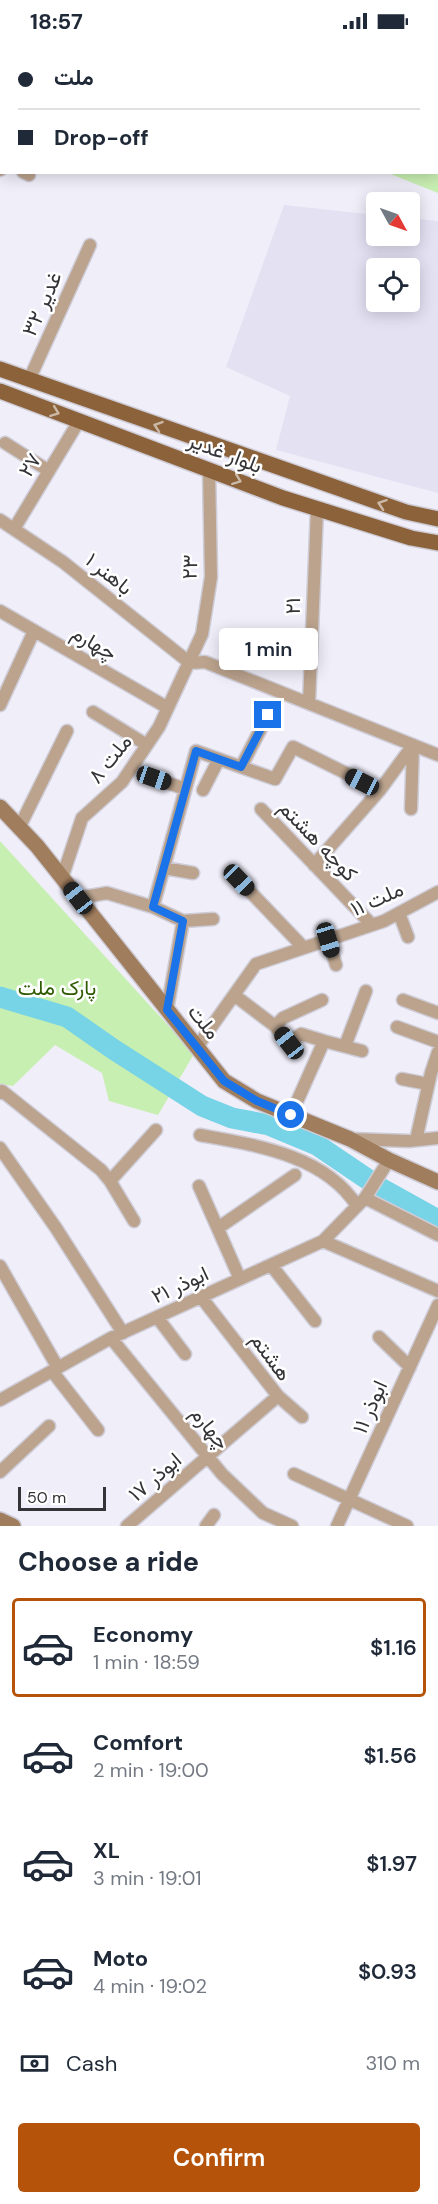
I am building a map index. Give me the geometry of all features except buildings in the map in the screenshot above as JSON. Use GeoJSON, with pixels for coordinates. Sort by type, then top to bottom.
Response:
{"type":"FeatureCollection","features":[{"type":"Feature","properties":{"kind":"main road","name":"بلوار غدیر"},"geometry":{"type":"LineString","coordinates":[[0,369],[406,512],[438,519]]}},
{"type":"Feature","properties":{"kind":"main road","name":"بلوار غدیر"},"geometry":{"type":"LineString","coordinates":[[0,391],[317,510],[411,538],[438,543]]}},
{"type":"Feature","properties":{"kind":"main road","name":"ملت"},"geometry":{"type":"LineString","coordinates":[[0,807],[62,878],[224,1081],[257,1101],[350,1138],[389,1160],[438,1182]]}},
{"type":"Feature","properties":{"kind":"main road"},"geometry":{"type":"LineString","coordinates":[[0,1521],[13,1526]]}},
{"type":"Feature","properties":{"kind":"street","name":"۳۲ غدیر"},"geometry":{"type":"LineString","coordinates":[[29,380],[90,245]]}},
{"type":"Feature","properties":{"kind":"street","name":"۲۷"},"geometry":{"type":"LineString","coordinates":[[15,529],[79,421]]}},
{"type":"Feature","properties":{"kind":"street"},"geometry":{"type":"LineString","coordinates":[[5,443],[49,471]]}},
{"type":"Feature","properties":{"kind":"street","name":"۲۳"},"geometry":{"type":"LineString","coordinates":[[190,663],[202,634],[211,577],[209,469]]}},
{"type":"Feature","properties":{"kind":"street","name":"۲۱"},"geometry":{"type":"LineString","coordinates":[[309,704],[317,510]]}},
{"type":"Feature","properties":{"kind":"street","name":"باهنر ۱"},"geometry":{"type":"LineString","coordinates":[[0,520],[63,562],[190,663]]}},
{"type":"Feature","properties":{"kind":"street","name":"چهارم"},"geometry":{"type":"LineString","coordinates":[[0,611],[168,708]]}},
{"type":"Feature","properties":{"kind":"street"},"geometry":{"type":"LineString","coordinates":[[0,705],[34,631]]}},
{"type":"Feature","properties":{"kind":"street"},"geometry":{"type":"LineString","coordinates":[[190,663],[205,662],[438,755]]}},
{"type":"Feature","properties":{"kind":"street","name":"۸ ملت"},"geometry":{"type":"LineString","coordinates":[[62,878],[82,818],[122,782],[159,727],[190,663]]}},
{"type":"Feature","properties":{"kind":"street"},"geometry":{"type":"LineString","coordinates":[[93,712],[147,745]]}},
{"type":"Feature","properties":{"kind":"street"},"geometry":{"type":"LineString","coordinates":[[241,767],[268,715]]}},
{"type":"Feature","properties":{"kind":"street"},"geometry":{"type":"LineString","coordinates":[[20,828],[67,730]]}},
{"type":"Feature","properties":{"kind":"street"},"geometry":{"type":"LineString","coordinates":[[314,865],[380,790],[413,745]]}},
{"type":"Feature","properties":{"kind":"street"},"geometry":{"type":"LineString","coordinates":[[411,808],[413,745]]}},
{"type":"Feature","properties":{"kind":"street"},"geometry":{"type":"LineString","coordinates":[[153,907],[196,751],[275,779],[293,747],[380,790]]}},
{"type":"Feature","properties":{"kind":"street"},"geometry":{"type":"LineString","coordinates":[[203,790],[219,759]]}},
{"type":"Feature","properties":{"kind":"street"},"geometry":{"type":"LineString","coordinates":[[154,778],[185,789]]}},
{"type":"Feature","properties":{"kind":"street","name":"کوچه هشتم"},"geometry":{"type":"LineString","coordinates":[[261,809],[372,925]]}},
{"type":"Feature","properties":{"kind":"street"},"geometry":{"type":"LineString","coordinates":[[164,868],[193,873]]}},
{"type":"Feature","properties":{"kind":"street"},"geometry":{"type":"LineString","coordinates":[[239,880],[304,948]]}},
{"type":"Feature","properties":{"kind":"street","name":"۱۱ ملت"},"geometry":{"type":"LineString","coordinates":[[197,1047],[256,964],[372,925],[438,892]]}},
{"type":"Feature","properties":{"kind":"street"},"geometry":{"type":"LineString","coordinates":[[78,898],[107,893],[153,907],[183,921],[213,919]]}},
{"type":"Feature","properties":{"kind":"street"},"geometry":{"type":"LineString","coordinates":[[399,913],[408,937]]}},
{"type":"Feature","properties":{"kind":"street"},"geometry":{"type":"LineString","coordinates":[[167,1010],[183,921]]}},
{"type":"Feature","properties":{"kind":"street"},"geometry":{"type":"LineString","coordinates":[[328,940],[336,965]]}},
{"type":"Feature","properties":{"kind":"street"},"geometry":{"type":"LineString","coordinates":[[345,1047],[366,991]]}},
{"type":"Feature","properties":{"kind":"street"},"geometry":{"type":"LineString","coordinates":[[234,995],[275,1026],[289,1043],[301,1034],[362,1051]]}},
{"type":"Feature","properties":{"kind":"street"},"geometry":{"type":"LineString","coordinates":[[275,1026],[283,1018],[322,1000]]}},
{"type":"Feature","properties":{"kind":"street"},"geometry":{"type":"LineString","coordinates":[[403,1000],[438,1014]]}},
{"type":"Feature","properties":{"kind":"street"},"geometry":{"type":"LineString","coordinates":[[397,1027],[438,1042]]}},
{"type":"Feature","properties":{"kind":"street"},"geometry":{"type":"LineString","coordinates":[[291,1115],[324,1041]]}},
{"type":"Feature","properties":{"kind":"street"},"geometry":{"type":"LineString","coordinates":[[416,1140],[428,1084],[438,1052]]}},
{"type":"Feature","properties":{"kind":"street"},"geometry":{"type":"LineString","coordinates":[[402,1079],[428,1084]]}},
{"type":"Feature","properties":{"kind":"street"},"geometry":{"type":"LineString","coordinates":[[1,1092],[101,1170],[134,1221]]}},
{"type":"Feature","properties":{"kind":"street"},"geometry":{"type":"LineString","coordinates":[[110,1181],[156,1131]]}},
{"type":"Feature","properties":{"kind":"street"},"geometry":{"type":"LineString","coordinates":[[200,1135],[261,1148],[306,1164],[363,1200],[438,1235]]}},
{"type":"Feature","properties":{"kind":"street"},"geometry":{"type":"LineString","coordinates":[[350,1138],[416,1140],[438,1137]]}},
{"type":"Feature","properties":{"kind":"street","name":"چهارم"},"geometry":{"type":"LineString","coordinates":[[0,1148],[56,1228],[117,1335],[208,1457],[222,1474],[263,1513],[292,1526]]}},
{"type":"Feature","properties":{"kind":"street","name":"۲۱ ابوذر"},"geometry":{"type":"LineString","coordinates":[[2,1395],[55,1370],[117,1335],[323,1241],[363,1200],[389,1160]]}},
{"type":"Feature","properties":{"kind":"street"},"geometry":{"type":"LineString","coordinates":[[218,1228],[295,1176]]}},
{"type":"Feature","properties":{"kind":"street"},"geometry":{"type":"LineString","coordinates":[[199,1186],[240,1279]]}},
{"type":"Feature","properties":{"kind":"street"},"geometry":{"type":"LineString","coordinates":[[323,1241],[438,1291]]}},
{"type":"Feature","properties":{"kind":"street"},"geometry":{"type":"LineString","coordinates":[[271,1265],[315,1321]]}},
{"type":"Feature","properties":{"kind":"street"},"geometry":{"type":"LineString","coordinates":[[0,1266],[22,1303],[55,1370],[98,1430]]}},
{"type":"Feature","properties":{"kind":"street","name":"هشتم"},"geometry":{"type":"LineString","coordinates":[[201,1297],[278,1396],[208,1457]]}},
{"type":"Feature","properties":{"kind":"street","name":"ابوذر ۱۱"},"geometry":{"type":"LineString","coordinates":[[337,1526],[438,1305]]}},
{"type":"Feature","properties":{"kind":"street"},"geometry":{"type":"LineString","coordinates":[[157,1317],[185,1354]]}},
{"type":"Feature","properties":{"kind":"street"},"geometry":{"type":"LineString","coordinates":[[378,1337],[410,1367]]}},
{"type":"Feature","properties":{"kind":"street"},"geometry":{"type":"LineString","coordinates":[[278,1396],[302,1417]]}},
{"type":"Feature","properties":{"kind":"street"},"geometry":{"type":"LineString","coordinates":[[0,1472],[49,1426]]}},
{"type":"Feature","properties":{"kind":"street","name":"۱۷ ابوذر"},"geometry":{"type":"LineString","coordinates":[[127,1526],[208,1457]]}},
{"type":"Feature","properties":{"kind":"street"},"geometry":{"type":"LineString","coordinates":[[294,1474],[406,1526]]}},
{"type":"Feature","properties":{"kind":"street"},"geometry":{"type":"LineString","coordinates":[[206,1526],[214,1515]]}},
{"type":"Feature","properties":{"kind":"shaded area"},"geometry":{"type":"Polygon","coordinates":[[[284,205],[366,214],[366,246],[420,246],[420,219],[438,221],[438,493],[276,450],[290,396],[226,367],[284,205]]]}},
{"type":"Feature","properties":{"kind":"green space"},"geometry":{"type":"Polygon","coordinates":[[[390,174],[438,174],[438,193],[390,174]]]}},
{"type":"Feature","properties":{"kind":"green space","name":"پارک ملت"},"geometry":{"type":"Polygon","coordinates":[[[0,841],[194,1054],[158,1115],[109,1101],[102,1073],[55,1045],[13,1086],[0,1084],[0,841]]]}},
{"type":"Feature","properties":{"kind":"waterway"},"geometry":{"type":"LineString","coordinates":[[0,997],[67,1017],[202,1106],[232,1118],[269,1125],[317,1145],[382,1189],[438,1220]]}},
{"type":"Feature","properties":{"kind":"route"},"geometry":{"type":"LineString","coordinates":[[268,715],[241,767],[196,751],[153,907],[183,921],[167,1010],[224,1081],[257,1101],[291,1115]]}}]}
